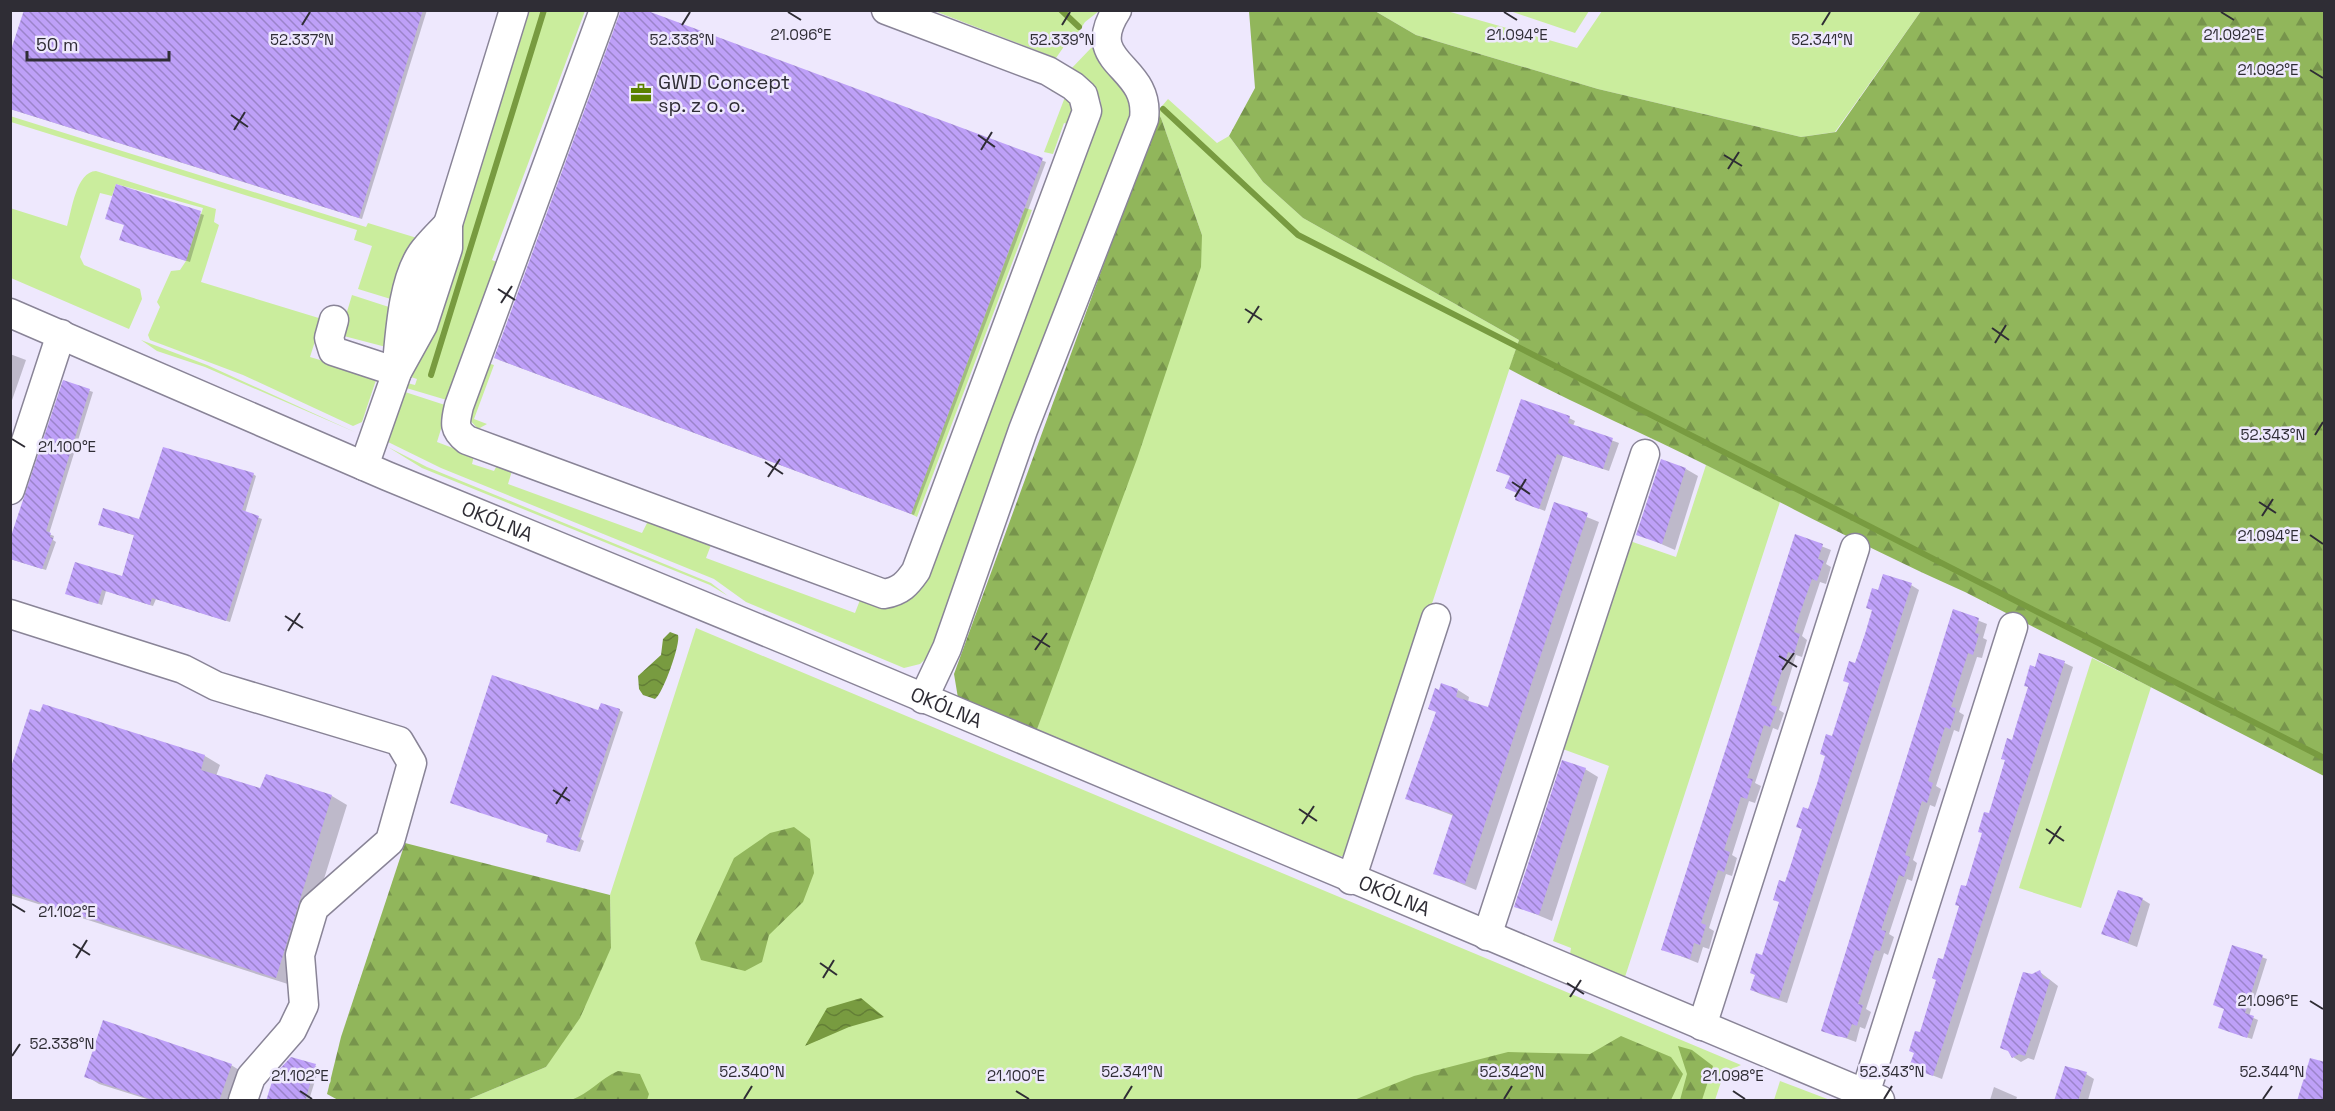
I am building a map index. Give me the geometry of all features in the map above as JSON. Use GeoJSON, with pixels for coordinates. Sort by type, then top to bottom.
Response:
{"type":"FeatureCollection","features":[{"type":"Feature","properties":{"kind":"street"},"geometry":{"type":"LineString","coordinates":[[363,466],[397,372],[402,312],[411,282],[421,254],[447,224],[514,10]]}},
{"type":"Feature","properties":{"kind":"street"},"geometry":{"type":"LineString","coordinates":[[604,10],[459,406],[455,426],[458,433],[467,440],[884,594],[898,592],[908,584],[916,571],[1087,111],[1083,95],[1048,71],[886,10]]}},
{"type":"Feature","properties":{"kind":"street"},"geometry":{"type":"LineString","coordinates":[[924,699],[947,648],[1023,430],[1144,119],[1143,92],[1109,50],[1106,36],[1113,17]]}},
{"type":"Feature","properties":{"kind":"street","name":"OKÓLNA"},"geometry":{"type":"LineString","coordinates":[[10,313],[363,466],[1873,1097]]}},
{"type":"Feature","properties":{"kind":"street"},"geometry":{"type":"LineString","coordinates":[[334,320],[329,338],[333,351],[397,372]]}},
{"type":"Feature","properties":{"kind":"street"},"geometry":{"type":"LineString","coordinates":[[10,490],[61,334]]}},
{"type":"Feature","properties":{"kind":"street"},"geometry":{"type":"LineString","coordinates":[[1479,933],[1633,457]]}},
{"type":"Feature","properties":{"kind":"street"},"geometry":{"type":"LineString","coordinates":[[1702,1026],[1855,548]]}},
{"type":"Feature","properties":{"kind":"street"},"geometry":{"type":"LineString","coordinates":[[10,614],[183,669],[216,686],[399,741],[412,763],[390,841],[314,908],[300,954],[304,1005],[292,1030],[251,1077],[243,1101]]}},
{"type":"Feature","properties":{"kind":"street"},"geometry":{"type":"LineString","coordinates":[[1351,880],[1436,618]]}},
{"type":"Feature","properties":{"kind":"street"},"geometry":{"type":"LineString","coordinates":[[1873,1097],[2013,627]]}},
{"type":"Feature","properties":{"kind":"shaded area"},"geometry":{"type":"Polygon","coordinates":[[[932,10],[1099,11],[1085,22],[1077,34],[1074,32],[1056,58],[932,10]]]}},
{"type":"Feature","properties":{"kind":"shaded area"},"geometry":{"type":"Polygon","coordinates":[[[529,11],[585,11],[492,260],[499,263],[450,401],[403,387],[407,383],[415,385],[417,379],[408,376],[444,284],[529,11]]]}},
{"type":"Feature","properties":{"kind":"shaded area"},"geometry":{"type":"Polygon","coordinates":[[[1375,11],[1447,11],[1577,48],[1602,11],[1921,11],[1835,132],[1801,137],[1598,89],[1416,35],[1375,11]]]}},
{"type":"Feature","properties":{"kind":"shaded area"},"geometry":{"type":"Polygon","coordinates":[[[1510,11],[1589,11],[1575,33],[1510,11]]]}},
{"type":"Feature","properties":{"kind":"shaded area"},"geometry":{"type":"Polygon","coordinates":[[[1092,47],[1128,97],[1132,113],[932,653],[920,664],[904,668],[746,602],[714,579],[441,468],[386,441],[402,391],[448,406],[437,442],[474,456],[472,464],[494,471],[497,465],[512,471],[508,484],[642,533],[648,521],[711,545],[706,558],[855,613],[860,600],[923,580],[1101,101],[1070,70],[1092,47]]]}},
{"type":"Feature","properties":{"kind":"shaded area"},"geometry":{"type":"Polygon","coordinates":[[[1053,90],[1076,102],[1070,125],[1064,123],[1053,154],[1044,152],[1065,97],[1051,91],[1053,90]]]}},
{"type":"Feature","properties":{"kind":"shaded area"},"geometry":{"type":"Polygon","coordinates":[[[1168,99],[1217,143],[1229,136],[1263,182],[1303,218],[1519,340],[1349,855],[1337,857],[1036,732],[1202,235],[1157,112],[1168,99]]]}},
{"type":"Feature","properties":{"kind":"shaded area"},"geometry":{"type":"Polygon","coordinates":[[[10,116],[366,227],[368,223],[417,238],[394,300],[358,289],[372,246],[354,240],[357,230],[11,122],[10,116]]]}},
{"type":"Feature","properties":{"kind":"shaded area"},"geometry":{"type":"Polygon","coordinates":[[[96,171],[216,209],[214,222],[219,225],[201,282],[322,319],[310,357],[377,377],[362,422],[353,426],[243,375],[150,340],[148,335],[160,307],[157,302],[171,271],[180,270],[186,261],[203,208],[116,184],[112,196],[100,193],[80,257],[84,265],[140,289],[142,299],[129,329],[11,278],[10,208],[67,226],[79,185],[89,173],[96,171]]]}},
{"type":"Feature","properties":{"kind":"shaded area"},"geometry":{"type":"Polygon","coordinates":[[[1025,208],[1032,210],[917,517],[911,514],[1025,208]]]}},
{"type":"Feature","properties":{"kind":"shaded area"},"geometry":{"type":"Polygon","coordinates":[[[352,295],[392,308],[385,333],[386,347],[340,335],[352,295]]]}},
{"type":"Feature","properties":{"kind":"shaded area"},"geometry":{"type":"Polygon","coordinates":[[[141,340],[207,365],[357,433],[205,367],[157,351],[141,340]]]}},
{"type":"Feature","properties":{"kind":"shaded area"},"geometry":{"type":"Polygon","coordinates":[[[484,362],[494,365],[474,419],[487,424],[478,429],[469,419],[484,362]]]}},
{"type":"Feature","properties":{"kind":"shaded area"},"geometry":{"type":"Polygon","coordinates":[[[388,447],[427,467],[711,583],[728,596],[710,585],[422,468],[388,447]]]}},
{"type":"Feature","properties":{"kind":"shaded area"},"geometry":{"type":"Polygon","coordinates":[[[1706,465],[1780,502],[1624,980],[1569,960],[1571,948],[1553,941],[1609,766],[1560,748],[1627,540],[1676,557],[1706,465]]]}},
{"type":"Feature","properties":{"kind":"shaded area"},"geometry":{"type":"Polygon","coordinates":[[[696,628],[1741,1065],[1724,1073],[1715,1100],[467,1100],[546,1067],[611,948],[610,895],[696,628]]]}},
{"type":"Feature","properties":{"kind":"shaded area"},"geometry":{"type":"Polygon","coordinates":[[[2092,658],[2151,687],[2081,908],[2019,888],[2092,658]]]}},
{"type":"Feature","properties":{"kind":"shaded area"},"geometry":{"type":"Polygon","coordinates":[[[1780,1081],[1830,1100],[1774,1100],[1780,1081]]]}},
{"type":"Feature","properties":{"kind":"green space"},"geometry":{"type":"Polygon","coordinates":[[[1249,11],[1375,11],[1416,35],[1598,89],[1801,137],[1836,132],[1921,11],[2324,11],[2324,776],[1965,592],[1509,369],[1519,340],[1303,218],[1263,182],[1229,136],[1255,88],[1249,11]]]}},
{"type":"Feature","properties":{"kind":"green space"},"geometry":{"type":"Polygon","coordinates":[[[1157,112],[1202,235],[1201,267],[1137,459],[1036,732],[958,698],[954,674],[1141,162],[1157,112]]]}},
{"type":"Feature","properties":{"kind":"green space"},"geometry":{"type":"Polygon","coordinates":[[[794,827],[810,839],[814,873],[803,902],[769,935],[762,962],[745,971],[701,960],[695,943],[734,858],[770,833],[794,827]]]}},
{"type":"Feature","properties":{"kind":"green space"},"geometry":{"type":"Polygon","coordinates":[[[405,843],[610,895],[611,948],[580,1018],[546,1067],[467,1100],[338,1100],[327,1094],[341,1037],[405,843]]]}},
{"type":"Feature","properties":{"kind":"green space"},"geometry":{"type":"Polygon","coordinates":[[[1621,1036],[1671,1057],[1683,1074],[1671,1100],[1354,1100],[1414,1076],[1508,1052],[1590,1054],[1621,1036]]]}},
{"type":"Feature","properties":{"kind":"green space"},"geometry":{"type":"Polygon","coordinates":[[[1678,1046],[1692,1050],[1713,1066],[1702,1100],[1680,1100],[1687,1074],[1678,1046]]]}},
{"type":"Feature","properties":{"kind":"green space"},"geometry":{"type":"Polygon","coordinates":[[[618,1071],[640,1074],[649,1094],[647,1100],[571,1100],[583,1094],[618,1071]]]}},
{"type":"Feature","properties":{"kind":"water"},"geometry":{"type":"Polygon","coordinates":[[[670,632],[678,635],[677,648],[667,679],[655,699],[643,695],[639,689],[638,676],[661,655],[663,639],[670,632]]]}},
{"type":"Feature","properties":{"kind":"water"},"geometry":{"type":"Polygon","coordinates":[[[861,998],[884,1017],[849,1027],[805,1046],[827,1008],[861,998]]]}},
{"type":"Feature","properties":{"kind":"building"},"geometry":{"type":"Polygon","coordinates":[[[24,10],[423,10],[359,218],[10,109],[10,53],[24,10]]]}},
{"type":"Feature","properties":{"kind":"building"},"geometry":{"type":"Polygon","coordinates":[[[621,10],[645,10],[1043,158],[911,514],[494,358],[621,10]]]}},
{"type":"Feature","properties":{"kind":"building"},"geometry":{"type":"Polygon","coordinates":[[[116,184],[201,211],[186,261],[119,240],[124,225],[105,219],[116,184]]]}},
{"type":"Feature","properties":{"kind":"building"},"geometry":{"type":"Polygon","coordinates":[[[63,380],[90,389],[46,531],[51,533],[50,537],[53,538],[42,569],[10,559],[10,539],[63,380]]]}},
{"type":"Feature","properties":{"kind":"building"},"geometry":{"type":"Polygon","coordinates":[[[1521,399],[1570,416],[1568,423],[1613,438],[1603,469],[1557,454],[1539,509],[1515,500],[1517,493],[1505,488],[1510,476],[1496,471],[1521,399]]]}},
{"type":"Feature","properties":{"kind":"building"},"geometry":{"type":"Polygon","coordinates":[[[163,447],[254,473],[242,510],[259,516],[226,621],[152,598],[150,605],[102,590],[98,604],[65,594],[75,562],[122,576],[134,535],[98,525],[103,508],[139,519],[163,447]]]}},
{"type":"Feature","properties":{"kind":"building"},"geometry":{"type":"Polygon","coordinates":[[[1661,459],[1686,468],[1662,544],[1636,535],[1661,459]]]}},
{"type":"Feature","properties":{"kind":"building"},"geometry":{"type":"Polygon","coordinates":[[[1554,502],[1588,513],[1465,884],[1433,874],[1453,814],[1405,799],[1436,712],[1428,709],[1435,688],[1439,690],[1441,683],[1458,689],[1456,697],[1488,707],[1554,502]]]}},
{"type":"Feature","properties":{"kind":"building"},"geometry":{"type":"Polygon","coordinates":[[[1795,534],[1823,544],[1818,559],[1824,561],[1817,581],[1812,579],[1799,616],[1794,632],[1800,634],[1794,654],[1788,652],[1771,705],[1777,707],[1770,727],[1764,725],[1747,778],[1753,779],[1747,799],[1741,797],[1724,850],[1730,852],[1724,872],[1718,870],[1701,923],[1706,925],[1700,945],[1694,943],[1690,959],[1661,950],[1795,534]]]}},
{"type":"Feature","properties":{"kind":"building"},"geometry":{"type":"Polygon","coordinates":[[[1883,574],[1912,583],[1779,999],[1750,990],[1755,975],[1750,973],[1756,953],[1762,955],[1779,902],[1773,900],[1779,880],[1785,882],[1793,858],[1802,829],[1796,827],[1803,807],[1808,809],[1817,784],[1825,756],[1820,754],[1826,734],[1832,736],[1849,683],[1843,681],[1849,661],[1855,663],[1865,634],[1872,610],[1866,608],[1872,588],[1878,590],[1883,574]]]}},
{"type":"Feature","properties":{"kind":"building"},"geometry":{"type":"Polygon","coordinates":[[[1953,609],[1979,618],[1975,633],[1979,634],[1973,655],[1968,653],[1951,707],[1956,708],[1953,720],[1950,729],[1945,727],[1928,781],[1933,783],[1927,803],[1922,801],[1905,855],[1910,857],[1904,877],[1899,875],[1881,930],[1886,931],[1880,951],[1875,950],[1858,1004],[1863,1005],[1857,1026],[1852,1024],[1847,1038],[1836,1036],[1821,1031],[1953,609]]]}},
{"type":"Feature","properties":{"kind":"building"},"geometry":{"type":"Polygon","coordinates":[[[2039,653],[2065,661],[1933,1076],[1909,1067],[1914,1053],[1909,1051],[1915,1031],[1920,1032],[1936,980],[1932,978],[1938,958],[1943,959],[1959,906],[1955,905],[1961,885],[1966,886],[1982,833],[1978,832],[1984,812],[1989,813],[2005,760],[2001,759],[2007,738],[2012,740],[2028,687],[2024,686],[2030,665],[2035,667],[2039,653]]]}},
{"type":"Feature","properties":{"kind":"building"},"geometry":{"type":"Polygon","coordinates":[[[492,675],[598,710],[601,703],[620,709],[578,837],[581,838],[576,851],[546,842],[548,835],[450,803],[492,675]]]}},
{"type":"Feature","properties":{"kind":"building"},"geometry":{"type":"Polygon","coordinates":[[[43,704],[205,755],[201,770],[260,788],[266,774],[332,795],[276,978],[10,893],[10,770],[30,709],[40,712],[43,704]]]}},
{"type":"Feature","properties":{"kind":"building"},"geometry":{"type":"Polygon","coordinates":[[[1562,760],[1586,768],[1539,915],[1514,907],[1562,760]]]}},
{"type":"Feature","properties":{"kind":"building"},"geometry":{"type":"Polygon","coordinates":[[[2118,890],[2143,898],[2128,943],[2101,934],[2118,890]]]}},
{"type":"Feature","properties":{"kind":"building"},"geometry":{"type":"Polygon","coordinates":[[[2232,945],[2263,955],[2245,1013],[2254,1016],[2247,1038],[2218,1028],[2224,1009],[2213,1005],[2232,945]]]}},
{"type":"Feature","properties":{"kind":"building"},"geometry":{"type":"Polygon","coordinates":[[[2040,970],[2043,978],[2050,980],[2038,1019],[2025,1056],[2019,1054],[2012,1058],[2008,1051],[2000,1048],[2023,972],[2032,974],[2040,970]]]}},
{"type":"Feature","properties":{"kind":"building"},"geometry":{"type":"Polygon","coordinates":[[[103,1020],[232,1064],[219,1101],[156,1101],[84,1077],[103,1020]]]}},
{"type":"Feature","properties":{"kind":"building"},"geometry":{"type":"Polygon","coordinates":[[[291,1057],[316,1064],[305,1101],[266,1101],[274,1075],[291,1057]]]}},
{"type":"Feature","properties":{"kind":"building"},"geometry":{"type":"Polygon","coordinates":[[[2310,1058],[2325,1062],[2325,1101],[2297,1101],[2310,1058]]]}},
{"type":"Feature","properties":{"kind":"building"},"geometry":{"type":"Polygon","coordinates":[[[2065,1066],[2087,1072],[2078,1101],[2054,1101],[2065,1066]]]}},
{"type":"Feature","properties":{"kind":"waterway"},"geometry":{"type":"LineString","coordinates":[[431,375],[544,10]]}},
{"type":"Feature","properties":{"kind":"waterway"},"geometry":{"type":"LineString","coordinates":[[1061,10],[1079,27]]}},
{"type":"Feature","properties":{"kind":"waterway"},"geometry":{"type":"LineString","coordinates":[[1163,109],[1298,235],[2324,758]]}},
{"type":"Feature","properties":{"kind":"place","name":"GWD Concept sp. z o. o."},"geometry":{"type":"Point","coordinates":[641,93]}}]}
